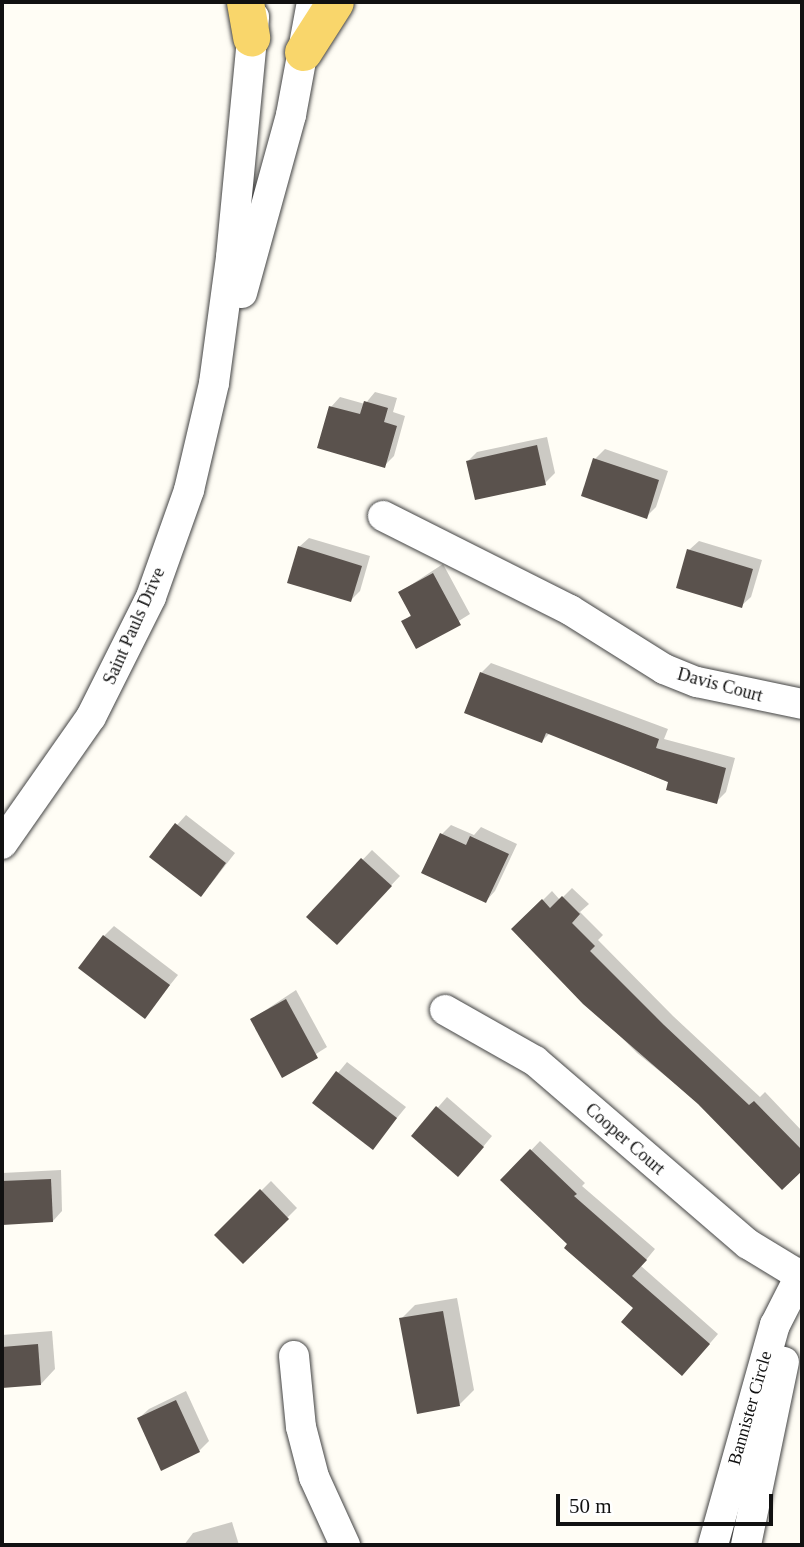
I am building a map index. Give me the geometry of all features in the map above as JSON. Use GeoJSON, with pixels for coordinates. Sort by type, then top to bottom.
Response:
{"type":"FeatureCollection","features":[{"type":"Feature","properties":{"kind":"main road"},"geometry":{"type":"LineString","coordinates":[[303,51],[335,2]]}},
{"type":"Feature","properties":{"kind":"street","name":"Saint Pauls Drive"},"geometry":{"type":"LineString","coordinates":[[2,844],[91,717],[151,597],[190,490],[214,383],[275,176],[312,2]]}},
{"type":"Feature","properties":{"kind":"street","name":"Saint Pauls Drive"},"geometry":{"type":"LineString","coordinates":[[214,383],[232,257],[251,13]]}},
{"type":"Feature","properties":{"kind":"street","name":"Davis Court"},"geometry":{"type":"LineString","coordinates":[[383,516],[570,610],[664,669],[697,681],[802,704]]}},
{"type":"Feature","properties":{"kind":"street","name":"Cooper Court"},"geometry":{"type":"LineString","coordinates":[[446,1010],[535,1061],[748,1244],[801,1273]]}},
{"type":"Feature","properties":{"kind":"street","name":"Bannister Circle"},"geometry":{"type":"LineString","coordinates":[[713,1545],[775,1325],[801,1273]]}},
{"type":"Feature","properties":{"kind":"street","name":"Bannister Circle"},"geometry":{"type":"LineString","coordinates":[[746,1545],[801,1273]]}},
{"type":"Feature","properties":{"kind":"street"},"geometry":{"type":"LineString","coordinates":[[294,1356],[302,1427],[314,1476],[345,1545]]}},
{"type":"Feature","properties":{"kind":"building"},"geometry":{"type":"Polygon","coordinates":[[[364,401],[388,408],[384,422],[397,426],[385,468],[317,448],[329,406],[360,414],[364,401]]]}},
{"type":"Feature","properties":{"kind":"building"},"geometry":{"type":"Polygon","coordinates":[[[537,445],[546,485],[475,500],[466,461],[537,445]]]}},
{"type":"Feature","properties":{"kind":"building"},"geometry":{"type":"Polygon","coordinates":[[[593,458],[659,480],[647,519],[581,496],[593,458]]]}},
{"type":"Feature","properties":{"kind":"building"},"geometry":{"type":"Polygon","coordinates":[[[298,546],[362,566],[351,602],[287,583],[298,546]]]}},
{"type":"Feature","properties":{"kind":"building"},"geometry":{"type":"Polygon","coordinates":[[[687,549],[753,569],[742,608],[676,588],[687,549]]]}},
{"type":"Feature","properties":{"kind":"building"},"geometry":{"type":"Polygon","coordinates":[[[433,573],[461,625],[416,649],[401,621],[411,616],[398,592],[433,573]]]}},
{"type":"Feature","properties":{"kind":"building"},"geometry":{"type":"Polygon","coordinates":[[[480,672],[659,739],[656,748],[726,768],[717,804],[666,790],[668,782],[546,733],[542,743],[464,713],[480,672]]]}},
{"type":"Feature","properties":{"kind":"building"},"geometry":{"type":"Polygon","coordinates":[[[175,823],[226,863],[201,897],[149,857],[175,823]]]}},
{"type":"Feature","properties":{"kind":"building"},"geometry":{"type":"Polygon","coordinates":[[[440,833],[466,845],[470,836],[509,854],[486,903],[421,873],[440,833]]]}},
{"type":"Feature","properties":{"kind":"building"},"geometry":{"type":"Polygon","coordinates":[[[361,858],[392,886],[337,945],[306,917],[361,858]]]}},
{"type":"Feature","properties":{"kind":"building"},"geometry":{"type":"Polygon","coordinates":[[[562,896],[580,914],[572,923],[595,946],[590,951],[749,1105],[754,1101],[802,1150],[802,1171],[782,1190],[698,1104],[583,1004],[511,929],[542,899],[550,908],[562,896]]]}},
{"type":"Feature","properties":{"kind":"building"},"geometry":{"type":"Polygon","coordinates":[[[103,935],[170,985],[145,1019],[78,968],[103,935]]]}},
{"type":"Feature","properties":{"kind":"building"},"geometry":{"type":"Polygon","coordinates":[[[286,999],[318,1058],[282,1078],[250,1019],[286,999]]]}},
{"type":"Feature","properties":{"kind":"building"},"geometry":{"type":"Polygon","coordinates":[[[336,1071],[397,1118],[373,1150],[312,1103],[336,1071]]]}},
{"type":"Feature","properties":{"kind":"building"},"geometry":{"type":"Polygon","coordinates":[[[436,1106],[484,1147],[458,1177],[411,1136],[436,1106]]]}},
{"type":"Feature","properties":{"kind":"building"},"geometry":{"type":"Polygon","coordinates":[[[530,1149],[577,1194],[574,1196],[647,1260],[632,1276],[710,1344],[682,1376],[621,1322],[633,1308],[564,1248],[567,1244],[500,1180],[530,1149]]]}},
{"type":"Feature","properties":{"kind":"building"},"geometry":{"type":"Polygon","coordinates":[[[51,1179],[53,1222],[2,1225],[2,1181],[51,1179]]]}},
{"type":"Feature","properties":{"kind":"building"},"geometry":{"type":"Polygon","coordinates":[[[260,1189],[289,1219],[243,1264],[214,1235],[260,1189]]]}},
{"type":"Feature","properties":{"kind":"building"},"geometry":{"type":"Polygon","coordinates":[[[443,1311],[460,1406],[417,1414],[399,1318],[443,1311]]]}},
{"type":"Feature","properties":{"kind":"building"},"geometry":{"type":"Polygon","coordinates":[[[38,1344],[41,1385],[2,1388],[2,1347],[38,1344]]]}},
{"type":"Feature","properties":{"kind":"building"},"geometry":{"type":"Polygon","coordinates":[[[176,1400],[200,1452],[161,1471],[137,1418],[176,1400]]]}}]}
